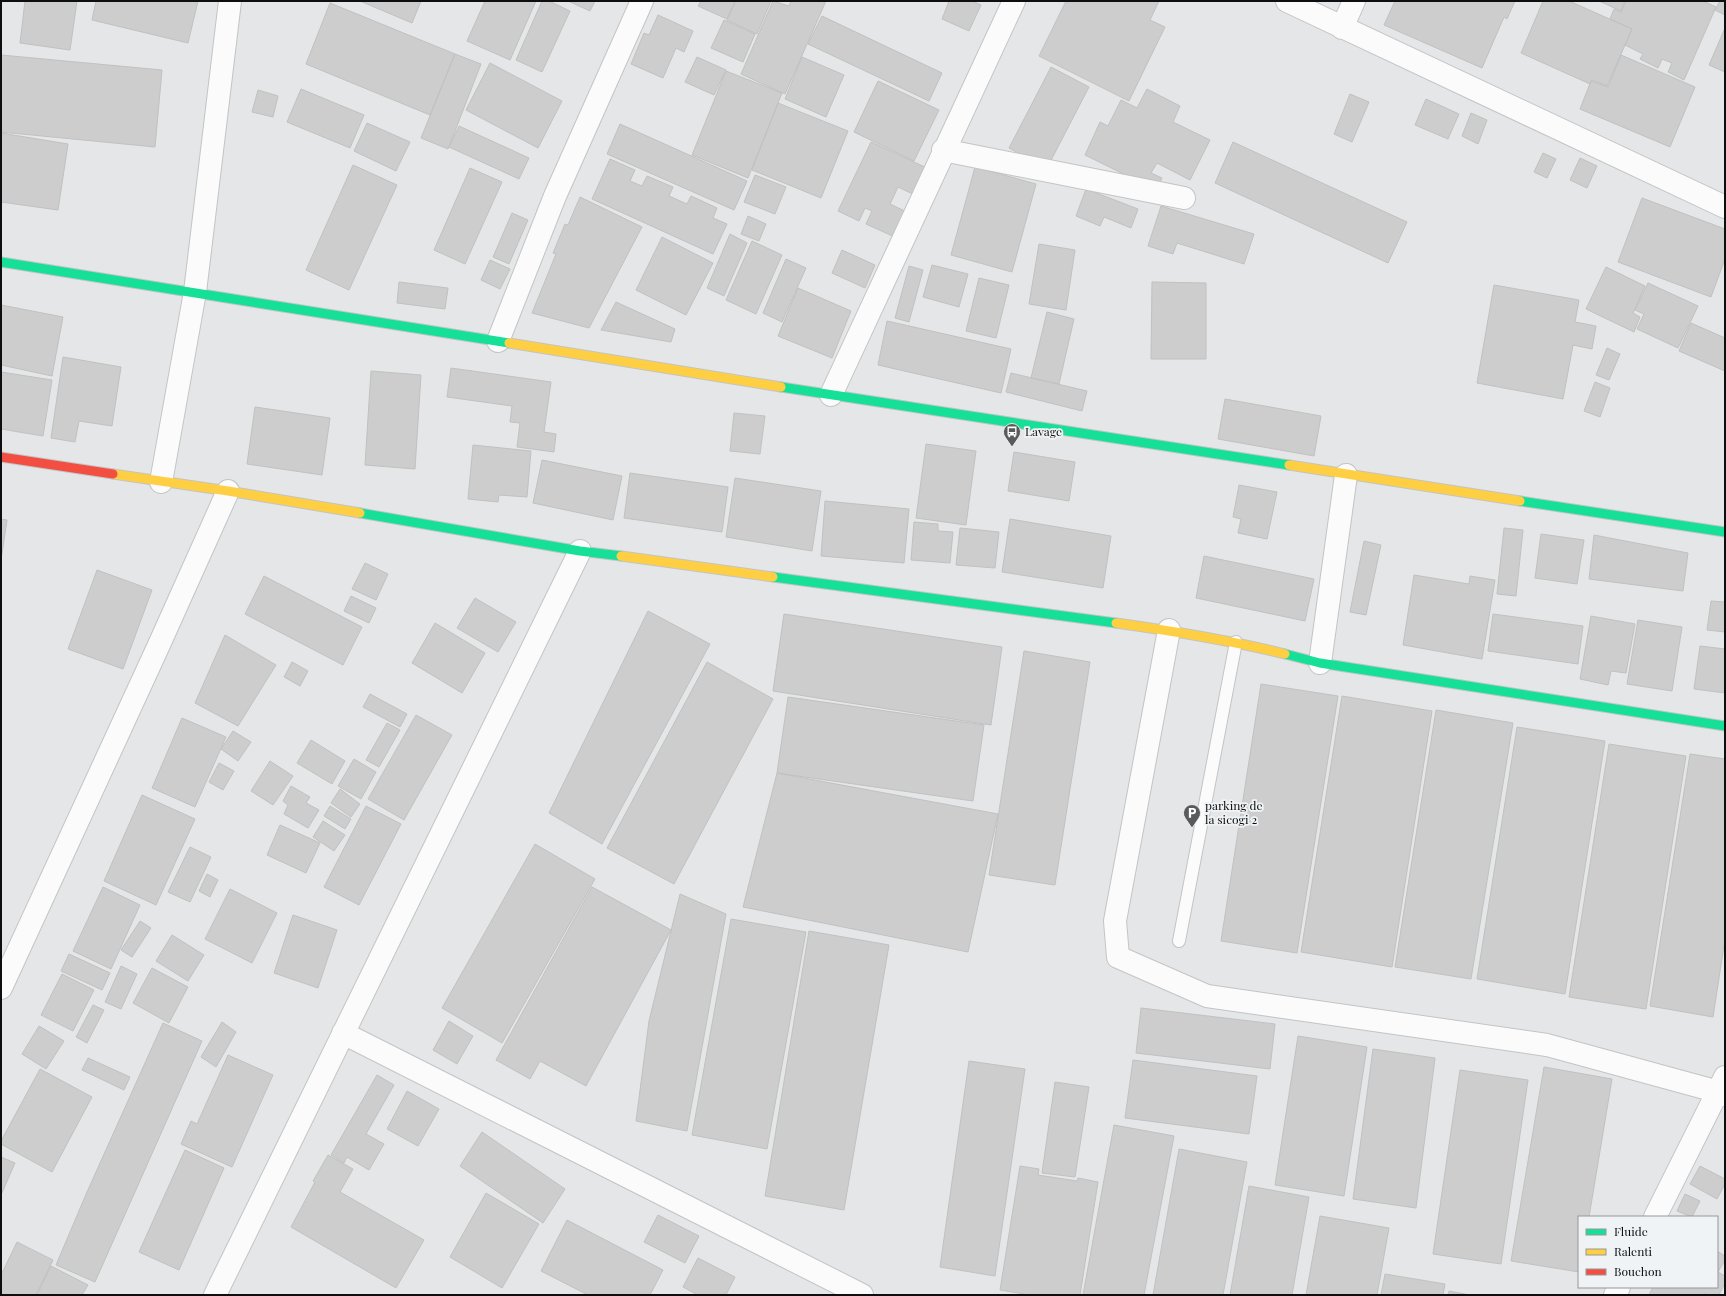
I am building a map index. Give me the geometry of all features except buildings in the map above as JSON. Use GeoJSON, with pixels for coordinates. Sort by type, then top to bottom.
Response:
{"type":"FeatureCollection","features":[{"type":"Feature","properties":{"kind":"street"},"geometry":{"type":"LineString","coordinates":[[161,482],[195,292],[230,1]]}},
{"type":"Feature","properties":{"kind":"street"},"geometry":{"type":"LineString","coordinates":[[498,341],[554,196],[642,1]]}},
{"type":"Feature","properties":{"kind":"street"},"geometry":{"type":"LineString","coordinates":[[831,395],[943,150],[1014,1]]}},
{"type":"Feature","properties":{"kind":"street"},"geometry":{"type":"LineString","coordinates":[[1287,1],[1725,207]]}},
{"type":"Feature","properties":{"kind":"street"},"geometry":{"type":"LineString","coordinates":[[1342,28],[1354,1]]}},
{"type":"Feature","properties":{"kind":"street"},"geometry":{"type":"LineString","coordinates":[[943,150],[1184,198]]}},
{"type":"Feature","properties":{"kind":"street"},"geometry":{"type":"LineString","coordinates":[[1,262],[831,395],[1725,532]]}},
{"type":"Feature","properties":{"kind":"street"},"geometry":{"type":"LineString","coordinates":[[1,457],[228,491],[580,551],[1169,630],[1236,642],[1320,663],[1725,726]]}},
{"type":"Feature","properties":{"kind":"street"},"geometry":{"type":"LineString","coordinates":[[1320,663],[1346,475]]}},
{"type":"Feature","properties":{"kind":"street"},"geometry":{"type":"LineString","coordinates":[[1,988],[228,491]]}},
{"type":"Feature","properties":{"kind":"street"},"geometry":{"type":"LineString","coordinates":[[215,1295],[342,1033],[580,551]]}},
{"type":"Feature","properties":{"kind":"street"},"geometry":{"type":"LineString","coordinates":[[1169,630],[1115,921],[1118,957],[1207,996],[1547,1045],[1723,1088],[1656,1216]]}},
{"type":"Feature","properties":{"kind":"street"},"geometry":{"type":"LineString","coordinates":[[342,1033],[862,1295]]}},
{"type":"Feature","properties":{"kind":"lane"},"geometry":{"type":"LineString","coordinates":[[1179,941],[1236,642]]}},
{"type":"Feature","properties":{"kind":"traffic: fast"},"geometry":{"type":"LineString","coordinates":[[1,262],[509,343]]}},
{"type":"Feature","properties":{"kind":"traffic: fast"},"geometry":{"type":"LineString","coordinates":[[781,387],[1289,465]]}},
{"type":"Feature","properties":{"kind":"traffic: fast"},"geometry":{"type":"LineString","coordinates":[[1520,501],[1725,532]]}},
{"type":"Feature","properties":{"kind":"traffic: fast"},"geometry":{"type":"LineString","coordinates":[[360,513],[580,551],[621,556]]}},
{"type":"Feature","properties":{"kind":"traffic: fast"},"geometry":{"type":"LineString","coordinates":[[773,577],[1116,623]]}},
{"type":"Feature","properties":{"kind":"traffic: fast"},"geometry":{"type":"LineString","coordinates":[[1285,654],[1320,663],[1725,726]]}},
{"type":"Feature","properties":{"kind":"traffic: slow"},"geometry":{"type":"LineString","coordinates":[[509,343],[781,387]]}},
{"type":"Feature","properties":{"kind":"traffic: slow"},"geometry":{"type":"LineString","coordinates":[[1289,465],[1520,501]]}},
{"type":"Feature","properties":{"kind":"traffic: slow"},"geometry":{"type":"LineString","coordinates":[[113,474],[360,513]]}},
{"type":"Feature","properties":{"kind":"traffic: slow"},"geometry":{"type":"LineString","coordinates":[[621,556],[773,577]]}},
{"type":"Feature","properties":{"kind":"traffic: slow"},"geometry":{"type":"LineString","coordinates":[[1116,623],[1201,636],[1285,654]]}},
{"type":"Feature","properties":{"kind":"traffic: jam"},"geometry":{"type":"LineString","coordinates":[[1,457],[113,474]]}},
{"type":"Feature","properties":{"kind":"place","name":"Lavage"},"geometry":{"type":"Point","coordinates":[1012,447]}},
{"type":"Feature","properties":{"kind":"place","name":"parking de la sicogi 2"},"geometry":{"type":"Point","coordinates":[1192,828]}}]}
